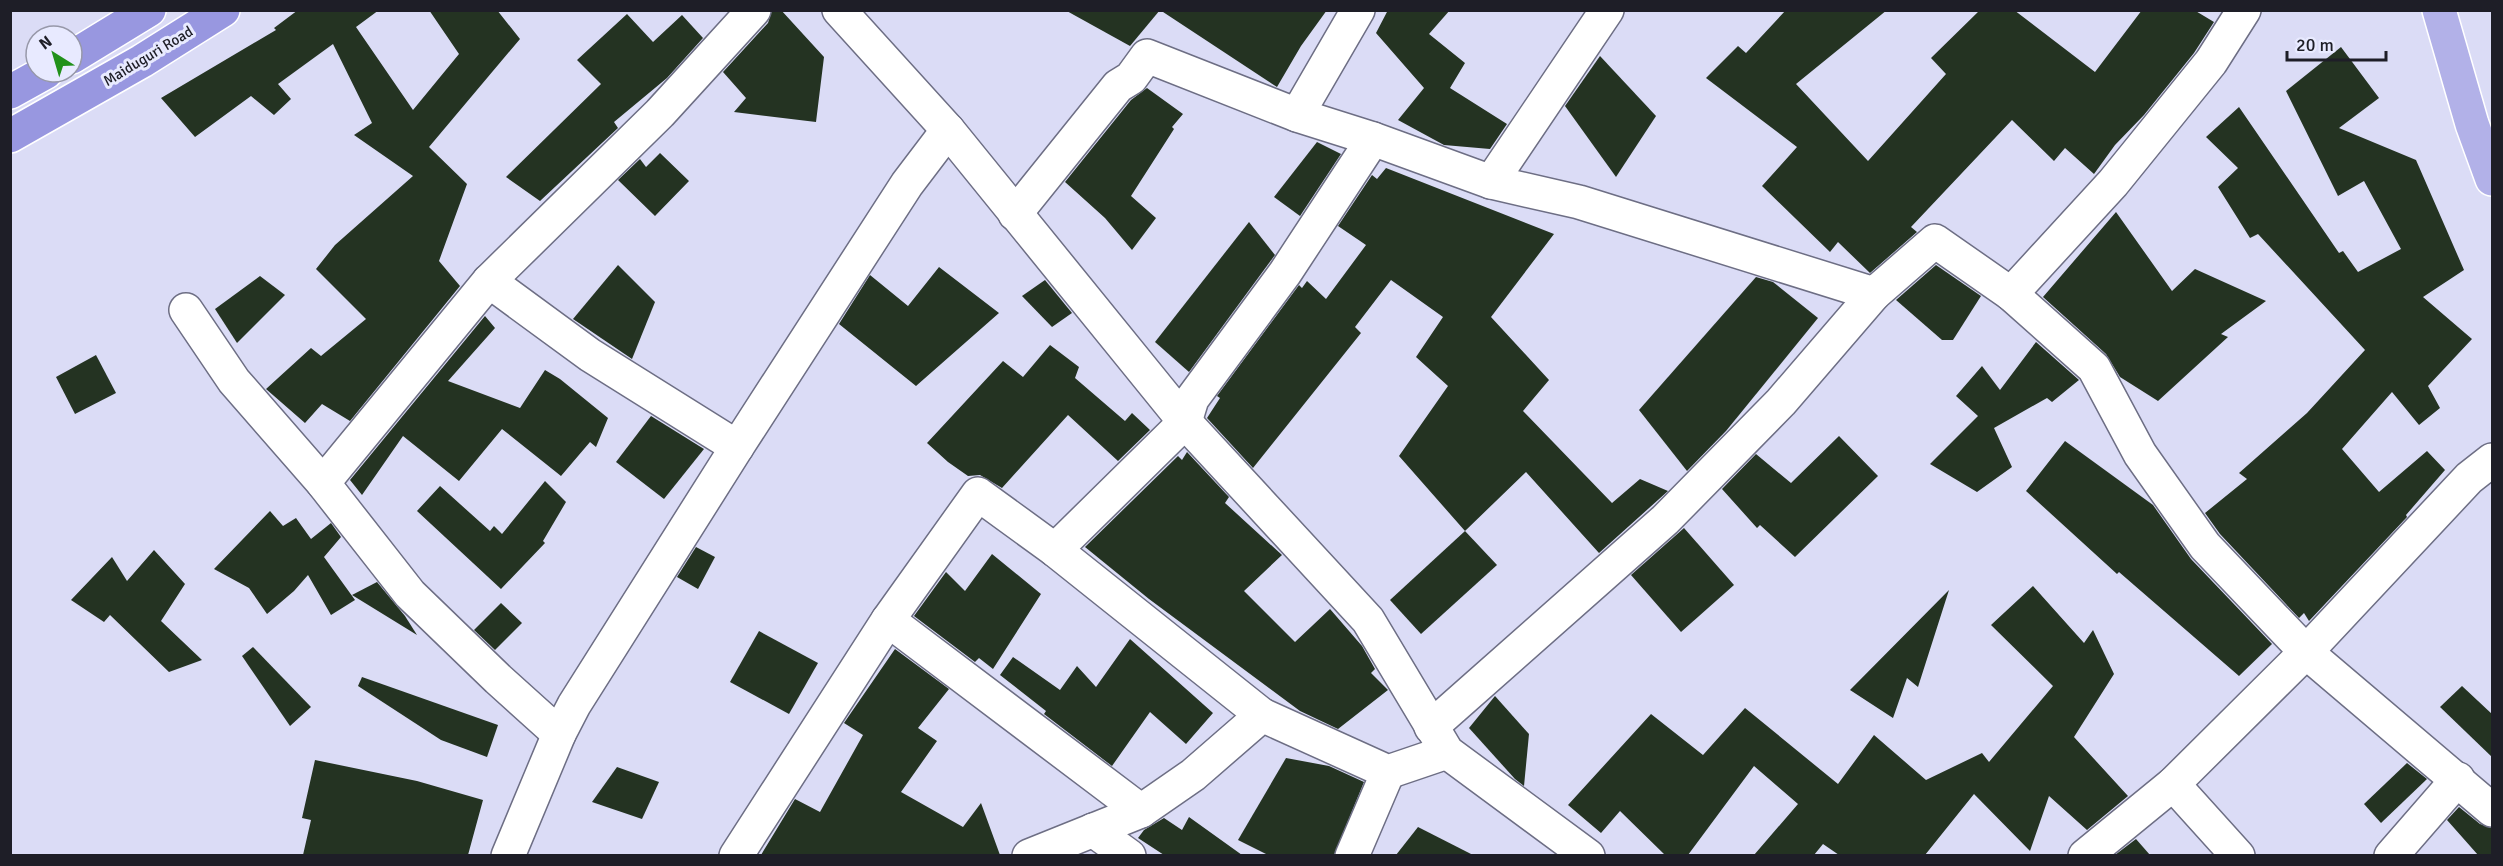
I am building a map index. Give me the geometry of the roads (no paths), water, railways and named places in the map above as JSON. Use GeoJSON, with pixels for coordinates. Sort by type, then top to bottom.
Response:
{"type":"FeatureCollection","features":[{"type":"Feature","properties":{"kind":"highway"},"geometry":{"type":"LineString","coordinates":[[84,50],[148,10]]}},
{"type":"Feature","properties":{"kind":"highway","name":"Maiduguri Road"},"geometry":{"type":"LineString","coordinates":[[10,136],[142,61],[223,10]]}},
{"type":"Feature","properties":{"kind":"highway"},"geometry":{"type":"LineString","coordinates":[[10,92],[24,84]]}},
{"type":"Feature","properties":{"kind":"main road"},"geometry":{"type":"LineString","coordinates":[[2439,10],[2472,124],[2493,179]]}},
{"type":"Feature","properties":{"kind":"street"},"geometry":{"type":"LineString","coordinates":[[323,483],[489,281],[660,113],[753,10]]}},
{"type":"Feature","properties":{"kind":"street"},"geometry":{"type":"LineString","coordinates":[[839,10],[948,130],[1185,422],[1368,620],[1439,739],[1588,855]]}},
{"type":"Feature","properties":{"kind":"street"},"geometry":{"type":"LineString","coordinates":[[1297,115],[1358,10]]}},
{"type":"Feature","properties":{"kind":"street"},"geometry":{"type":"LineString","coordinates":[[1491,182],[1607,10]]}},
{"type":"Feature","properties":{"kind":"street"},"geometry":{"type":"LineString","coordinates":[[2011,294],[2113,183],[2211,62],[2244,10]]}},
{"type":"Feature","properties":{"kind":"street"},"geometry":{"type":"LineString","coordinates":[[1015,214],[1118,86],[1131,78],[1147,56],[1297,115],[1373,139],[1491,182],[1579,202],[1874,294]]}},
{"type":"Feature","properties":{"kind":"street"},"geometry":{"type":"LineString","coordinates":[[508,855],[559,734],[574,705],[907,184],[948,130]]}},
{"type":"Feature","properties":{"kind":"street"},"geometry":{"type":"LineString","coordinates":[[1055,550],[1185,422],[1192,399],[1284,273],[1373,139]]}},
{"type":"Feature","properties":{"kind":"street"},"geometry":{"type":"LineString","coordinates":[[1352,855],[1388,771],[1439,739],[1665,520],[1781,402],[1874,294],[1935,241],[2011,294],[2094,368],[2140,454],[2205,546],[2306,652],[2493,810]]}},
{"type":"Feature","properties":{"kind":"street"},"geometry":{"type":"LineString","coordinates":[[489,281],[590,355],[737,447]]}},
{"type":"Feature","properties":{"kind":"street"},"geometry":{"type":"LineString","coordinates":[[186,310],[234,381],[323,483],[410,594],[559,734]]}},
{"type":"Feature","properties":{"kind":"street"},"geometry":{"type":"LineString","coordinates":[[2085,855],[2173,784],[2306,652],[2469,478],[2493,460]]}},
{"type":"Feature","properties":{"kind":"street"},"geometry":{"type":"LineString","coordinates":[[736,855],[888,620],[978,494],[1055,550],[1262,715],[1388,771]]}},
{"type":"Feature","properties":{"kind":"street"},"geometry":{"type":"LineString","coordinates":[[888,620],[1142,811]]}},
{"type":"Feature","properties":{"kind":"street"},"geometry":{"type":"LineString","coordinates":[[1029,855],[1142,811],[1193,775],[1262,715]]}},
{"type":"Feature","properties":{"kind":"street"},"geometry":{"type":"LineString","coordinates":[[2391,855],[2458,779]]}},
{"type":"Feature","properties":{"kind":"street"},"geometry":{"type":"LineString","coordinates":[[2173,784],[2238,855]]}},
{"type":"Feature","properties":{"kind":"street"},"geometry":{"type":"LineString","coordinates":[[1093,830],[1129,855]]}}]}
